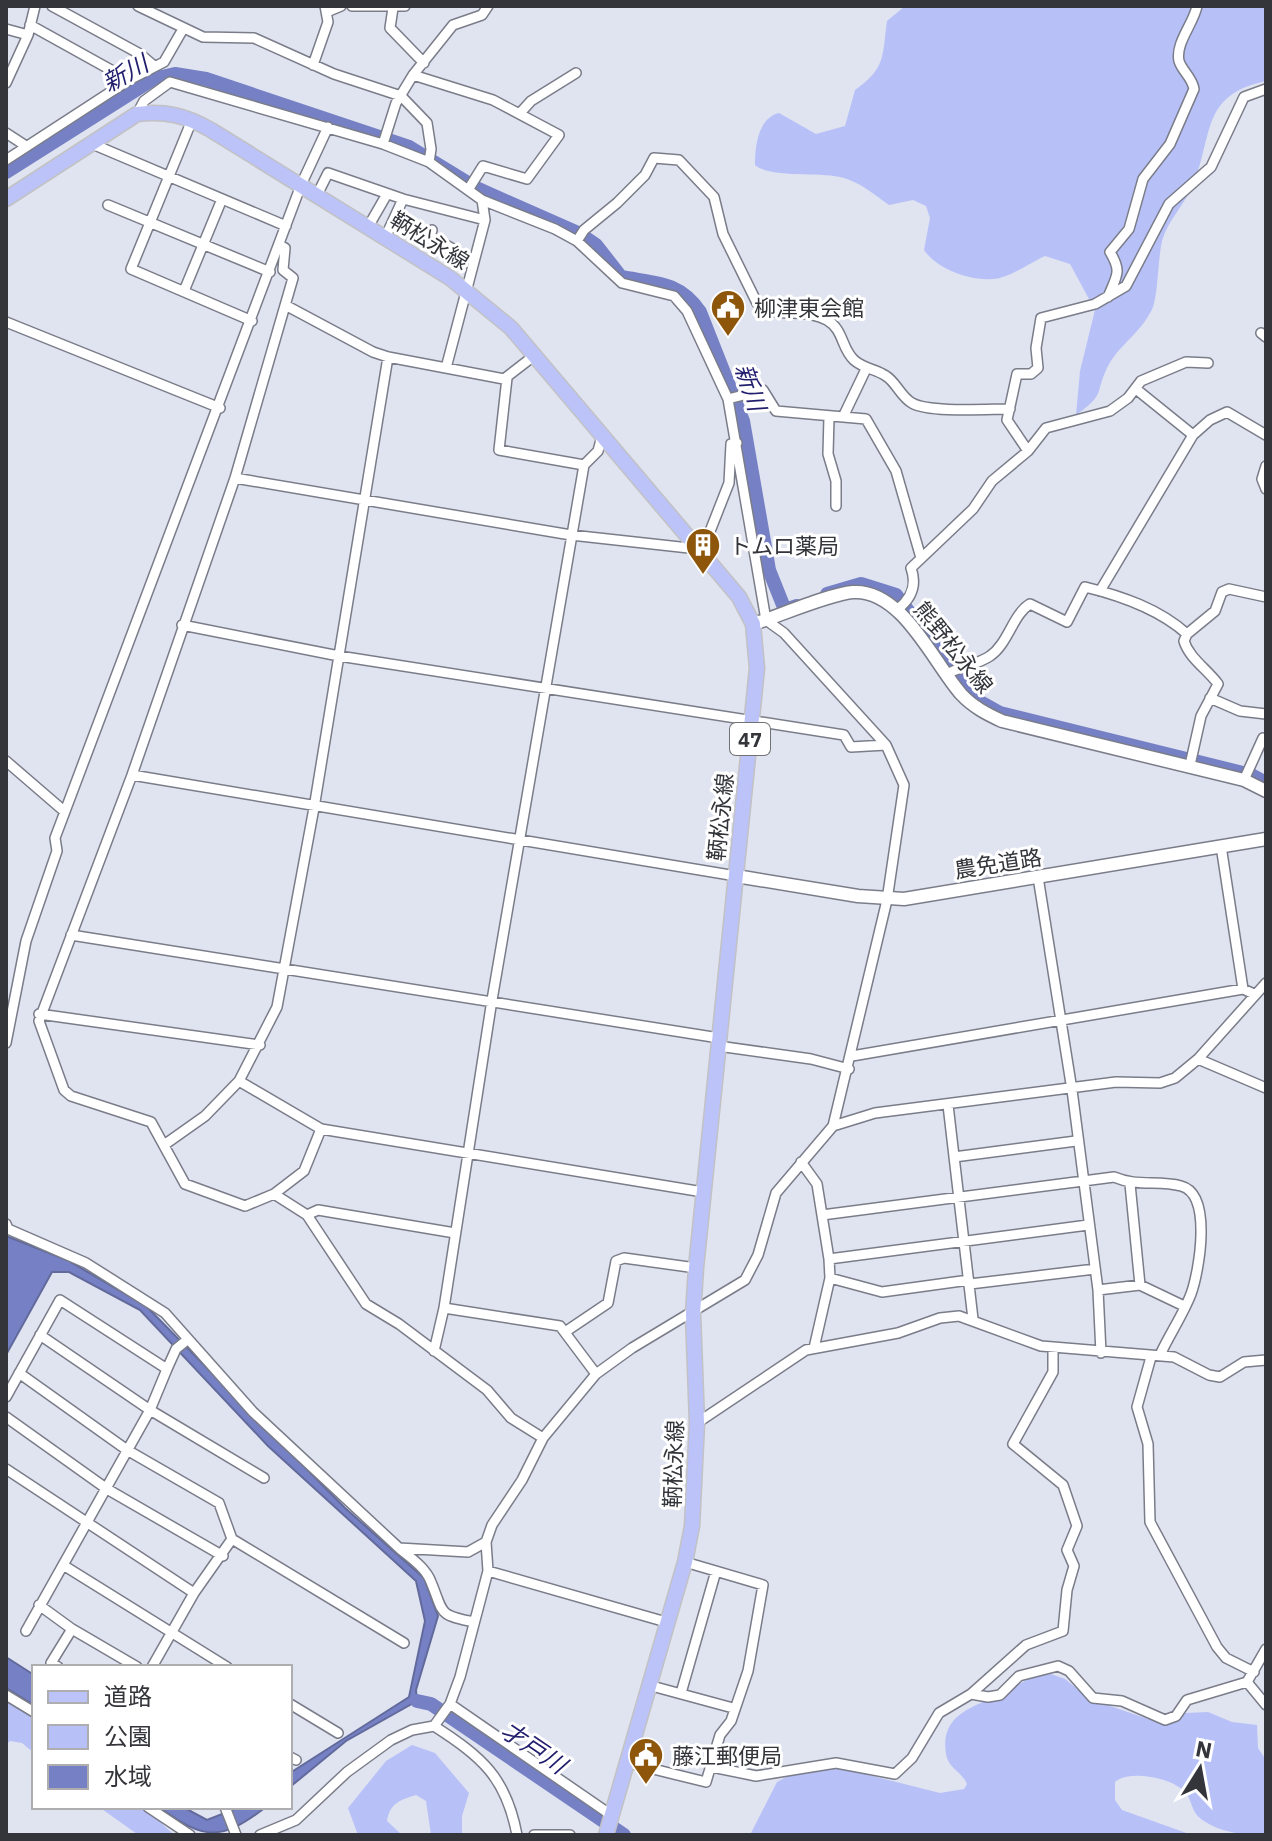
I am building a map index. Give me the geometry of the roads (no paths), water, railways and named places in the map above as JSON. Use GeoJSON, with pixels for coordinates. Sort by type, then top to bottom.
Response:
{"type":"FeatureCollection","features":[{"type":"Feature","properties":{"kind":"main road","name":"鞆松永線"},"geometry":{"type":"LineString","coordinates":[[137,114],[162,111],[192,120],[301,185],[488,305],[535,355],[759,622],[752,720],[696,1268],[693,1314],[697,1423],[695,1502],[685,1562],[609,1824]]}},
{"type":"Feature","properties":{"kind":"main road"},"geometry":{"type":"LineString","coordinates":[[6,199],[89,142],[137,114]]}},
{"type":"Feature","properties":{"kind":"main road","name":"熊野松永線"},"geometry":{"type":"LineString","coordinates":[[759,622],[855,592],[872,594],[903,605],[961,695],[979,710],[1002,721],[1191,759],[1246,774],[1266,791]]}},
{"type":"Feature","properties":{"kind":"main road","name":"農免道路"},"geometry":{"type":"LineString","coordinates":[[736,876],[887,900],[1266,839]]}},
{"type":"Feature","properties":{"kind":"street"},"geometry":{"type":"LineString","coordinates":[[6,83],[28,35],[35,6]]}},
{"type":"Feature","properties":{"kind":"street"},"geometry":{"type":"LineString","coordinates":[[52,6],[162,64],[170,82]]}},
{"type":"Feature","properties":{"kind":"street"},"geometry":{"type":"LineString","coordinates":[[138,6],[203,37],[254,38],[313,65],[401,96],[427,123],[431,149],[429,162]]}},
{"type":"Feature","properties":{"kind":"street"},"geometry":{"type":"LineString","coordinates":[[313,65],[327,8],[341,6]]}},
{"type":"Feature","properties":{"kind":"street"},"geometry":{"type":"LineString","coordinates":[[352,6],[405,6]]}},
{"type":"Feature","properties":{"kind":"street"},"geometry":{"type":"LineString","coordinates":[[383,144],[401,96],[413,75],[453,25],[482,15],[488,6]]}},
{"type":"Feature","properties":{"kind":"street"},"geometry":{"type":"LineString","coordinates":[[1108,297],[1118,270],[1118,262],[1110,252],[1129,229],[1143,179],[1170,144],[1194,89],[1192,80],[1179,61],[1183,40],[1197,6]]}},
{"type":"Feature","properties":{"kind":"street"},"geometry":{"type":"LineString","coordinates":[[393,8],[390,28],[424,63]]}},
{"type":"Feature","properties":{"kind":"street"},"geometry":{"type":"LineString","coordinates":[[30,25],[129,80]]}},
{"type":"Feature","properties":{"kind":"street"},"geometry":{"type":"LineString","coordinates":[[6,29],[28,35]]}},
{"type":"Feature","properties":{"kind":"street"},"geometry":{"type":"LineString","coordinates":[[6,160],[129,80],[162,64],[183,29]]}},
{"type":"Feature","properties":{"kind":"street"},"geometry":{"type":"LineString","coordinates":[[521,112],[531,101],[576,73]]}},
{"type":"Feature","properties":{"kind":"street"},"geometry":{"type":"LineString","coordinates":[[413,75],[448,83],[521,112],[559,135],[540,166],[527,179],[483,166],[468,190]]}},
{"type":"Feature","properties":{"kind":"street"},"geometry":{"type":"LineString","coordinates":[[137,114],[144,101],[170,82]]}},
{"type":"Feature","properties":{"kind":"street"},"geometry":{"type":"LineString","coordinates":[[170,82],[328,127],[429,162],[482,200],[577,241],[622,283],[674,296],[687,311],[728,399],[737,443],[759,622],[784,633],[886,745],[901,776],[904,801],[887,900],[833,1126],[776,1193],[758,1255],[745,1280],[632,1348],[596,1374],[543,1438],[522,1480],[492,1525],[486,1542],[488,1571],[474,1622],[445,1711],[434,1726],[412,1730],[391,1740],[347,1772],[296,1820],[260,1835]]}},
{"type":"Feature","properties":{"kind":"street"},"geometry":{"type":"LineString","coordinates":[[1028,451],[1007,420],[1017,374],[1031,374],[1038,368],[1036,348],[1041,318],[1108,297],[1131,279],[1169,204],[1211,167],[1244,97],[1266,89]]}},
{"type":"Feature","properties":{"kind":"street"},"geometry":{"type":"LineString","coordinates":[[192,120],[131,269],[252,321]]}},
{"type":"Feature","properties":{"kind":"street"},"geometry":{"type":"LineString","coordinates":[[6,1043],[26,941],[57,851],[55,838],[64,811],[220,408],[301,185],[328,127]]}},
{"type":"Feature","properties":{"kind":"street"},"geometry":{"type":"LineString","coordinates":[[6,133],[26,146]]}},
{"type":"Feature","properties":{"kind":"street"},"geometry":{"type":"LineString","coordinates":[[89,142],[286,226]]}},
{"type":"Feature","properties":{"kind":"street"},"geometry":{"type":"LineString","coordinates":[[577,241],[584,230],[645,175],[654,158],[679,160],[714,197],[723,234],[757,303],[766,312],[811,314],[827,320],[839,330],[852,358],[866,369],[886,376],[910,402],[921,406],[1010,409]]}},
{"type":"Feature","properties":{"kind":"street"},"geometry":{"type":"LineString","coordinates":[[317,195],[328,173],[403,199],[485,220]]}},
{"type":"Feature","properties":{"kind":"street"},"geometry":{"type":"LineString","coordinates":[[368,227],[387,194]]}},
{"type":"Feature","properties":{"kind":"street"},"geometry":{"type":"LineString","coordinates":[[184,291],[222,199]]}},
{"type":"Feature","properties":{"kind":"street"},"geometry":{"type":"LineString","coordinates":[[385,238],[403,199]]}},
{"type":"Feature","properties":{"kind":"street"},"geometry":{"type":"LineString","coordinates":[[446,368],[485,220],[482,200]]}},
{"type":"Feature","properties":{"kind":"street"},"geometry":{"type":"LineString","coordinates":[[108,205],[270,272]]}},
{"type":"Feature","properties":{"kind":"street"},"geometry":{"type":"LineString","coordinates":[[432,230],[430,236],[474,261]]}},
{"type":"Feature","properties":{"kind":"street"},"geometry":{"type":"LineString","coordinates":[[280,245],[285,248],[283,270],[293,278],[235,478],[132,775],[39,1014],[43,1041],[64,1090],[71,1096],[151,1122],[175,1170],[192,1189],[245,1206],[274,1194],[304,1171],[321,1129]]}},
{"type":"Feature","properties":{"kind":"street"},"geometry":{"type":"LineString","coordinates":[[287,306],[388,357],[507,378]]}},
{"type":"Feature","properties":{"kind":"street"},"geometry":{"type":"LineString","coordinates":[[6,322],[220,408]]}},
{"type":"Feature","properties":{"kind":"street"},"geometry":{"type":"LineString","coordinates":[[535,355],[507,378],[499,450],[584,465]]}},
{"type":"Feature","properties":{"kind":"street"},"geometry":{"type":"LineString","coordinates":[[164,1145],[205,1116],[239,1081],[277,1007],[314,808],[388,357]]}},
{"type":"Feature","properties":{"kind":"street"},"geometry":{"type":"LineString","coordinates":[[903,605],[915,579],[911,568],[973,509],[992,481],[1028,451],[1046,428],[1110,411],[1141,381],[1186,362],[1208,363]]}},
{"type":"Feature","properties":{"kind":"street"},"geometry":{"type":"LineString","coordinates":[[843,417],[866,369]]}},
{"type":"Feature","properties":{"kind":"street"},"geometry":{"type":"LineString","coordinates":[[1136,389],[1193,435]]}},
{"type":"Feature","properties":{"kind":"street"},"geometry":{"type":"LineString","coordinates":[[728,399],[763,390],[776,411],[866,419],[888,454],[921,558]]}},
{"type":"Feature","properties":{"kind":"street"},"geometry":{"type":"LineString","coordinates":[[1100,591],[1193,435],[1210,420],[1227,412],[1266,435]]}},
{"type":"Feature","properties":{"kind":"street"},"geometry":{"type":"LineString","coordinates":[[829,417],[828,454],[836,481],[836,506]]}},
{"type":"Feature","properties":{"kind":"street"},"geometry":{"type":"LineString","coordinates":[[434,1351],[444,1308],[492,1000],[571,535],[584,465],[598,451],[602,436]]}},
{"type":"Feature","properties":{"kind":"street"},"geometry":{"type":"LineString","coordinates":[[235,478],[365,503],[571,535],[698,549],[705,544],[729,483],[731,444],[737,443]]}},
{"type":"Feature","properties":{"kind":"street"},"geometry":{"type":"LineString","coordinates":[[1266,466],[1262,479],[1266,489]]}},
{"type":"Feature","properties":{"kind":"street"},"geometry":{"type":"LineString","coordinates":[[947,674],[990,656],[1015,627],[1023,608],[1030,604],[1067,622],[1085,587],[1168,618],[1187,634]]}},
{"type":"Feature","properties":{"kind":"street"},"geometry":{"type":"LineString","coordinates":[[1191,759],[1201,716],[1218,684],[1206,666],[1187,652],[1184,641],[1187,634],[1215,611],[1222,592],[1229,589],[1266,597]]}},
{"type":"Feature","properties":{"kind":"street"},"geometry":{"type":"LineString","coordinates":[[182,625],[339,656],[844,735],[851,747],[886,745]]}},
{"type":"Feature","properties":{"kind":"street"},"geometry":{"type":"LineString","coordinates":[[1210,698],[1240,711],[1266,714]]}},
{"type":"Feature","properties":{"kind":"street"},"geometry":{"type":"LineString","coordinates":[[1246,774],[1265,737]]}},
{"type":"Feature","properties":{"kind":"street"},"geometry":{"type":"LineString","coordinates":[[6,761],[64,811]]}},
{"type":"Feature","properties":{"kind":"street"},"geometry":{"type":"LineString","coordinates":[[132,775],[314,808],[736,876]]}},
{"type":"Feature","properties":{"kind":"street"},"geometry":{"type":"LineString","coordinates":[[1221,846],[1243,989]]}},
{"type":"Feature","properties":{"kind":"street"},"geometry":{"type":"LineString","coordinates":[[1038,877],[1072,1090],[1076,1141],[1098,1290],[1101,1353]]}},
{"type":"Feature","properties":{"kind":"street"},"geometry":{"type":"LineString","coordinates":[[71,935],[492,1000],[811,1059],[849,1069]]}},
{"type":"Feature","properties":{"kind":"street"},"geometry":{"type":"LineString","coordinates":[[833,1126],[875,1113],[1116,1082],[1160,1083],[1175,1078],[1198,1059],[1266,983]]}},
{"type":"Feature","properties":{"kind":"street"},"geometry":{"type":"LineString","coordinates":[[852,1056],[1243,989],[1254,994]]}},
{"type":"Feature","properties":{"kind":"street"},"geometry":{"type":"LineString","coordinates":[[39,1014],[260,1045]]}},
{"type":"Feature","properties":{"kind":"street"},"geometry":{"type":"LineString","coordinates":[[1198,1059],[1266,1088]]}},
{"type":"Feature","properties":{"kind":"street"},"geometry":{"type":"LineString","coordinates":[[239,1081],[321,1129],[703,1192]]}},
{"type":"Feature","properties":{"kind":"street"},"geometry":{"type":"LineString","coordinates":[[948,1105],[973,1319]]}},
{"type":"Feature","properties":{"kind":"street"},"geometry":{"type":"LineString","coordinates":[[954,1157],[1076,1141]]}},
{"type":"Feature","properties":{"kind":"street"},"geometry":{"type":"LineString","coordinates":[[801,1162],[817,1184],[829,1259],[830,1278],[814,1348]]}},
{"type":"Feature","properties":{"kind":"street"},"geometry":{"type":"LineString","coordinates":[[822,1215],[1114,1177],[1130,1184],[1181,1186],[1195,1197],[1202,1223],[1190,1295],[1155,1356],[1137,1407],[1148,1444],[1152,1532],[1172,1559],[1217,1647],[1226,1658],[1254,1672]]}},
{"type":"Feature","properties":{"kind":"street"},"geometry":{"type":"LineString","coordinates":[[1130,1184],[1140,1285]]}},
{"type":"Feature","properties":{"kind":"street"},"geometry":{"type":"LineString","coordinates":[[274,1194],[307,1215],[366,1304],[399,1324],[487,1390],[511,1418],[543,1438]]}},
{"type":"Feature","properties":{"kind":"street"},"geometry":{"type":"LineString","coordinates":[[307,1215],[318,1210],[455,1233]]}},
{"type":"Feature","properties":{"kind":"street"},"geometry":{"type":"LineString","coordinates":[[6,1224],[8,1229],[86,1263],[165,1313],[182,1344],[431,1580],[442,1612],[447,1617],[474,1622]]}},
{"type":"Feature","properties":{"kind":"street"},"geometry":{"type":"LineString","coordinates":[[829,1259],[1088,1225]]}},
{"type":"Feature","properties":{"kind":"street"},"geometry":{"type":"LineString","coordinates":[[565,1332],[608,1303],[616,1261],[624,1258],[696,1268]]}},
{"type":"Feature","properties":{"kind":"street"},"geometry":{"type":"LineString","coordinates":[[830,1278],[882,1292],[1095,1269]]}},
{"type":"Feature","properties":{"kind":"street"},"geometry":{"type":"LineString","coordinates":[[1098,1290],[1140,1285],[1184,1306]]}},
{"type":"Feature","properties":{"kind":"street"},"geometry":{"type":"LineString","coordinates":[[6,1397],[60,1300],[167,1369]]}},
{"type":"Feature","properties":{"kind":"street"},"geometry":{"type":"LineString","coordinates":[[444,1308],[560,1326],[596,1374]]}},
{"type":"Feature","properties":{"kind":"street"},"geometry":{"type":"LineString","coordinates":[[697,1423],[738,1398],[790,1359],[814,1348],[898,1333],[940,1318],[959,1316],[973,1319],[1053,1348],[1174,1357],[1209,1375],[1220,1377],[1244,1362],[1266,1360]]}},
{"type":"Feature","properties":{"kind":"street"},"geometry":{"type":"LineString","coordinates":[[40,1335],[150,1410],[264,1478]]}},
{"type":"Feature","properties":{"kind":"street"},"geometry":{"type":"LineString","coordinates":[[26,1631],[150,1410],[167,1369],[182,1344]]}},
{"type":"Feature","properties":{"kind":"street"},"geometry":{"type":"LineString","coordinates":[[712,1767],[756,1776],[836,1763],[895,1774],[912,1758],[939,1713],[971,1694],[1026,1645],[1063,1631],[1067,1590],[1074,1566],[1067,1550],[1077,1526],[1070,1498],[1063,1485],[1013,1444],[1053,1372],[1053,1348]]}},
{"type":"Feature","properties":{"kind":"street"},"geometry":{"type":"LineString","coordinates":[[19,1373],[127,1450],[219,1503],[232,1539],[404,1643]]}},
{"type":"Feature","properties":{"kind":"street"},"geometry":{"type":"LineString","coordinates":[[6,1417],[107,1489],[223,1556]]}},
{"type":"Feature","properties":{"kind":"street"},"geometry":{"type":"LineString","coordinates":[[6,1469],[194,1593]]}},
{"type":"Feature","properties":{"kind":"street"},"geometry":{"type":"LineString","coordinates":[[153,1665],[194,1593],[223,1556],[232,1539]]}},
{"type":"Feature","properties":{"kind":"street"},"geometry":{"type":"LineString","coordinates":[[399,1548],[468,1552],[486,1542]]}},
{"type":"Feature","properties":{"kind":"street"},"geometry":{"type":"LineString","coordinates":[[625,1762],[706,1782],[720,1735],[731,1721],[748,1671],[763,1585],[685,1562]]}},
{"type":"Feature","properties":{"kind":"street"},"geometry":{"type":"LineString","coordinates":[[63,1565],[224,1665]]}},
{"type":"Feature","properties":{"kind":"street"},"geometry":{"type":"LineString","coordinates":[[488,1571],[666,1622]]}},
{"type":"Feature","properties":{"kind":"street"},"geometry":{"type":"LineString","coordinates":[[681,1693],[716,1571]]}},
{"type":"Feature","properties":{"kind":"street"},"geometry":{"type":"LineString","coordinates":[[39,1605],[72,1629],[134,1665]]}},
{"type":"Feature","properties":{"kind":"street"},"geometry":{"type":"LineString","coordinates":[[54,1665],[51,1663],[72,1629]]}},
{"type":"Feature","properties":{"kind":"street"},"geometry":{"type":"LineString","coordinates":[[971,1694],[1000,1695],[1019,1676],[1058,1666],[1069,1671],[1093,1698],[1122,1701],[1165,1720],[1176,1716],[1185,1701],[1218,1688],[1247,1682],[1266,1649]]}},
{"type":"Feature","properties":{"kind":"street"},"geometry":{"type":"LineString","coordinates":[[1247,1682],[1266,1705]]}},
{"type":"Feature","properties":{"kind":"street"},"geometry":{"type":"LineString","coordinates":[[648,1685],[733,1708]]}},
{"type":"Feature","properties":{"kind":"street"},"geometry":{"type":"LineString","coordinates":[[6,1695],[32,1711]]}},
{"type":"Feature","properties":{"kind":"street"},"geometry":{"type":"LineString","coordinates":[[292,1705],[338,1733]]}},
{"type":"Feature","properties":{"kind":"street"},"geometry":{"type":"LineString","coordinates":[[445,1711],[609,1824]]}},
{"type":"Feature","properties":{"kind":"street"},"geometry":{"type":"LineString","coordinates":[[434,1726],[476,1754],[493,1772],[511,1805],[517,1835]]}},
{"type":"Feature","properties":{"kind":"street"},"geometry":{"type":"LineString","coordinates":[[151,1809],[190,1835]]}},
{"type":"Feature","properties":{"kind":"street"},"geometry":{"type":"LineString","coordinates":[[226,1809],[236,1835]]}},
{"type":"Feature","properties":{"kind":"street"},"geometry":{"type":"LineString","coordinates":[[534,1835],[570,1835]]}},
{"type":"Feature","properties":{"kind":"water"},"geometry":{"type":"Polygon","coordinates":[[[6,1236],[67,1260],[146,1306],[345,1508],[424,1578],[438,1616],[416,1690],[417,1701],[346,1741],[292,1785],[292,1772],[409,1697],[425,1621],[416,1581],[268,1446],[140,1310],[69,1272],[52,1272],[6,1355],[6,1236]]]}},
{"type":"Feature","properties":{"kind":"water"},"geometry":{"type":"Polygon","coordinates":[[[6,1657],[32,1674],[32,1704],[6,1688],[6,1657]]]}},
{"type":"Feature","properties":{"kind":"water"},"geometry":{"type":"Polygon","coordinates":[[[162,1809],[187,1809],[207,1820],[235,1809],[263,1809],[224,1831],[201,1831],[162,1809]]]}},
{"type":"Feature","properties":{"kind":"waterway","name":"新川"},"geometry":{"type":"LineString","coordinates":[[6,172],[153,79],[175,74],[206,79],[409,147],[476,188],[580,234],[596,245],[621,277],[665,285],[683,294],[700,312],[743,421],[769,570],[785,610],[797,606]]}},
{"type":"Feature","properties":{"kind":"waterway","name":"新川"},"geometry":{"type":"LineString","coordinates":[[827,594],[861,584],[896,595],[975,699],[1000,713],[1251,775],[1266,783]]}},
{"type":"Feature","properties":{"kind":"waterway","name":"才戸川"},"geometry":{"type":"LineString","coordinates":[[417,1701],[431,1704],[624,1835]]}},
{"type":"Feature","properties":{"kind":"place","name":"柳津東会館"},"geometry":{"type":"Point","coordinates":[728,338]}},
{"type":"Feature","properties":{"kind":"place","name":"トムロ薬局"},"geometry":{"type":"Point","coordinates":[703,576]}},
{"type":"Feature","properties":{"kind":"place","name":"藤江郵便局"},"geometry":{"type":"Point","coordinates":[646,1786]}}]}
